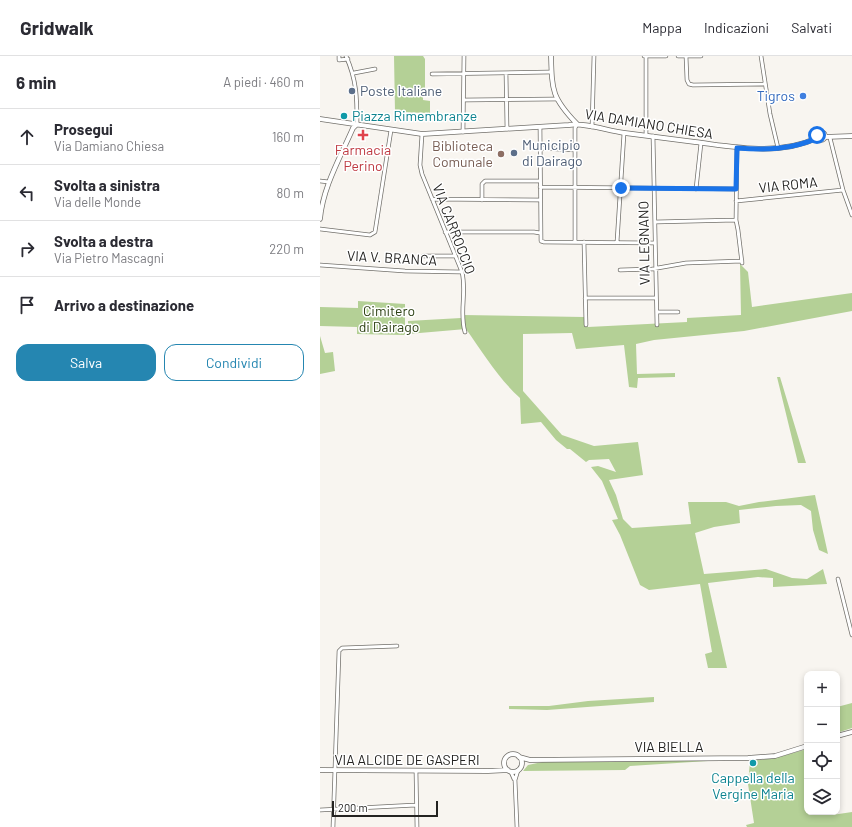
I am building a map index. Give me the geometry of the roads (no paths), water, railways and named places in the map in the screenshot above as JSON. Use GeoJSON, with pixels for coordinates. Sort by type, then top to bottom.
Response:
{"type":"FeatureCollection","features":[{"type":"Feature","properties":{"kind":"street"},"geometry":{"type":"LineString","coordinates":[[320,219],[320,211],[329,182],[353,128],[357,124],[357,93],[354,73],[347,57],[339,60],[339,56]]}},
{"type":"Feature","properties":{"kind":"street"},"geometry":{"type":"LineString","coordinates":[[463,132],[465,100],[464,56]]}},
{"type":"Feature","properties":{"kind":"street"},"geometry":{"type":"LineString","coordinates":[[550,56],[553,88],[557,100],[565,112],[577,124],[575,128],[575,242]]}},
{"type":"Feature","properties":{"kind":"street"},"geometry":{"type":"LineString","coordinates":[[592,127],[594,56]]}},
{"type":"Feature","properties":{"kind":"street"},"geometry":{"type":"LineString","coordinates":[[646,136],[645,56],[666,56]]}},
{"type":"Feature","properties":{"kind":"street"},"geometry":{"type":"LineString","coordinates":[[678,56],[701,56]]}},
{"type":"Feature","properties":{"kind":"street"},"geometry":{"type":"LineString","coordinates":[[686,56],[687,80],[689,84],[693,86],[765,84]]}},
{"type":"Feature","properties":{"kind":"street"},"geometry":{"type":"LineString","coordinates":[[761,56],[778,148]]}},
{"type":"Feature","properties":{"kind":"street"},"geometry":{"type":"LineString","coordinates":[[354,73],[375,69]]}},
{"type":"Feature","properties":{"kind":"street"},"geometry":{"type":"LineString","coordinates":[[432,74],[551,72]]}},
{"type":"Feature","properties":{"kind":"street"},"geometry":{"type":"LineString","coordinates":[[506,73],[507,130]]}},
{"type":"Feature","properties":{"kind":"street"},"geometry":{"type":"LineString","coordinates":[[465,100],[557,100]]}},
{"type":"Feature","properties":{"kind":"street","name":"VIA DAMIANO CHIESA"},"geometry":{"type":"LineString","coordinates":[[320,119],[422,134],[507,130],[577,124],[624,133],[754,149],[778,148],[796,145],[817,138]]}},
{"type":"Feature","properties":{"kind":"street"},"geometry":{"type":"LineString","coordinates":[[540,127],[541,241],[655,243]]}},
{"type":"Feature","properties":{"kind":"street"},"geometry":{"type":"LineString","coordinates":[[320,230],[372,234],[375,228],[391,130]]}},
{"type":"Feature","properties":{"kind":"street"},"geometry":{"type":"LineString","coordinates":[[852,136],[828,137],[822,140],[817,138],[817,134],[824,132],[828,137],[843,190],[852,215]]}},
{"type":"Feature","properties":{"kind":"street"},"geometry":{"type":"LineString","coordinates":[[617,242],[624,133]]}},
{"type":"Feature","properties":{"kind":"street","name":"VIA CARROCCIO"},"geometry":{"type":"LineString","coordinates":[[422,134],[420,165],[425,183],[454,256],[462,272],[464,289],[462,316],[465,332]]}},
{"type":"Feature","properties":{"kind":"street","name":"VIA LEGNANO"},"geometry":{"type":"LineString","coordinates":[[653,136],[657,325]]}},
{"type":"Feature","properties":{"kind":"street"},"geometry":{"type":"LineString","coordinates":[[696,189],[701,143]]}},
{"type":"Feature","properties":{"kind":"street"},"geometry":{"type":"LineString","coordinates":[[540,148],[575,150]]}},
{"type":"Feature","properties":{"kind":"street"},"geometry":{"type":"LineString","coordinates":[[620,270],[656,268],[686,263],[742,262],[736,220],[737,148]]}},
{"type":"Feature","properties":{"kind":"street"},"geometry":{"type":"LineString","coordinates":[[320,181],[329,182]]}},
{"type":"Feature","properties":{"kind":"street"},"geometry":{"type":"LineString","coordinates":[[482,200],[482,184],[485,181],[540,181]]}},
{"type":"Feature","properties":{"kind":"street"},"geometry":{"type":"LineString","coordinates":[[540,187],[736,189]]}},
{"type":"Feature","properties":{"kind":"street","name":"VIA ROMA"},"geometry":{"type":"LineString","coordinates":[[736,201],[843,190]]}},
{"type":"Feature","properties":{"kind":"street"},"geometry":{"type":"LineString","coordinates":[[432,199],[540,200]]}},
{"type":"Feature","properties":{"kind":"street"},"geometry":{"type":"LineString","coordinates":[[655,222],[736,220]]}},
{"type":"Feature","properties":{"kind":"street"},"geometry":{"type":"LineString","coordinates":[[445,232],[540,234]]}},
{"type":"Feature","properties":{"kind":"street"},"geometry":{"type":"LineString","coordinates":[[584,242],[586,325]]}},
{"type":"Feature","properties":{"kind":"street"},"geometry":{"type":"LineString","coordinates":[[423,256],[454,256]]}},
{"type":"Feature","properties":{"kind":"street","name":"VIA V. BRANCA"},"geometry":{"type":"LineString","coordinates":[[320,265],[405,271],[462,272]]}},
{"type":"Feature","properties":{"kind":"street"},"geometry":{"type":"LineString","coordinates":[[585,298],[656,298]]}},
{"type":"Feature","properties":{"kind":"street"},"geometry":{"type":"LineString","coordinates":[[657,312],[678,312]]}},
{"type":"Feature","properties":{"kind":"street"},"geometry":{"type":"LineString","coordinates":[[838,579],[852,635]]}},
{"type":"Feature","properties":{"kind":"street"},"geometry":{"type":"LineString","coordinates":[[333,827],[339,651],[342,648],[397,646]]}},
{"type":"Feature","properties":{"kind":"street"},"geometry":{"type":"LineString","coordinates":[[840,735],[852,732]]}},
{"type":"Feature","properties":{"kind":"street","name":"VIA BIELLA"},"geometry":{"type":"LineString","coordinates":[[519,757],[530,760],[748,758],[775,756],[804,747]]}},
{"type":"Feature","properties":{"kind":"street"},"geometry":{"type":"LineString","coordinates":[[515,780],[505,766],[504,761],[510,755],[519,757],[521,765],[515,780],[517,827]]}},
{"type":"Feature","properties":{"kind":"street","name":"VIA BIELLA"},"geometry":{"type":"LineString","coordinates":[[521,765],[530,760]]}},
{"type":"Feature","properties":{"kind":"street","name":"VIA ALCIDE DE GASPERI"},"geometry":{"type":"LineString","coordinates":[[494,771],[504,761]]}},
{"type":"Feature","properties":{"kind":"street","name":"VIA ALCIDE DE GASPERI"},"geometry":{"type":"LineString","coordinates":[[320,770],[509,771]]}},
{"type":"Feature","properties":{"kind":"street"},"geometry":{"type":"LineString","coordinates":[[509,771],[518,770]]}},
{"type":"Feature","properties":{"kind":"street"},"geometry":{"type":"LineString","coordinates":[[416,771],[417,827]]}},
{"type":"Feature","properties":{"kind":"street"},"geometry":{"type":"LineString","coordinates":[[320,810],[416,804]]}},
{"type":"Feature","properties":{"kind":"place","name":"Poste Italiane"},"geometry":{"type":"Point","coordinates":[352,91]}},
{"type":"Feature","properties":{"kind":"place","name":"Tigros"},"geometry":{"type":"Point","coordinates":[803,96]}},
{"type":"Feature","properties":{"kind":"place","name":"Piazza Rimembranze"},"geometry":{"type":"Point","coordinates":[344,116]}},
{"type":"Feature","properties":{"kind":"place","name":"Farmacia Perino"},"geometry":{"type":"Point","coordinates":[363,135]}},
{"type":"Feature","properties":{"kind":"place","name":"Municipio di Dairago"},"geometry":{"type":"Point","coordinates":[514,153]}},
{"type":"Feature","properties":{"kind":"place","name":"Biblioteca Comunale"},"geometry":{"type":"Point","coordinates":[501,154]}},
{"type":"Feature","properties":{"kind":"place","name":"Cappella della Vergine Maria"},"geometry":{"type":"Point","coordinates":[753,763]}},
{"type":"Feature","properties":{"kind":"park label","name":"Cimitero di Dairago"},"geometry":{"type":"Point","coordinates":[389,320]}}]}
